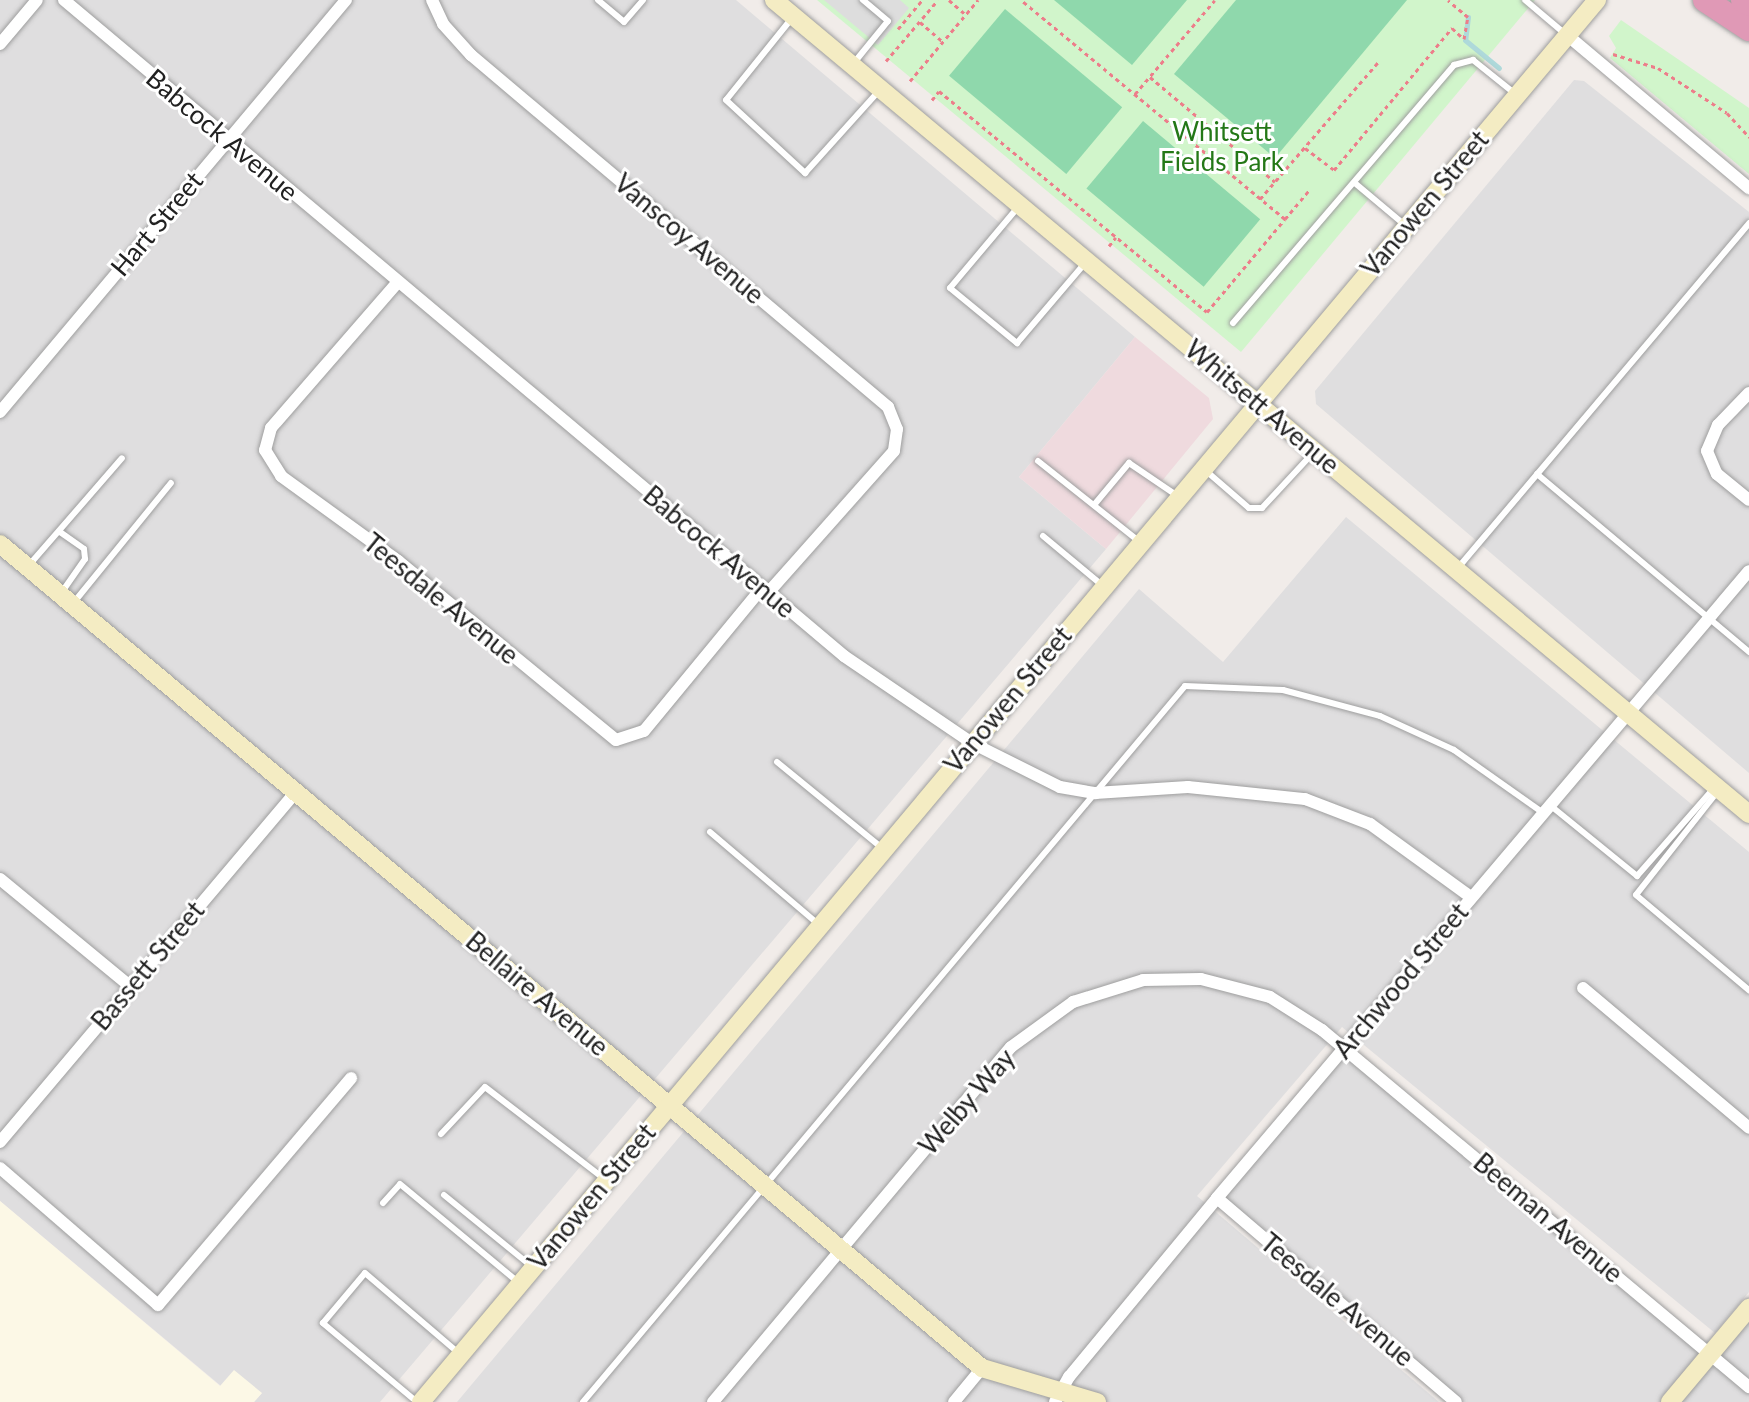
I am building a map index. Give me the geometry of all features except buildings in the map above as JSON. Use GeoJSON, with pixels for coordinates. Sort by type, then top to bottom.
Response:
{"type":"FeatureCollection","features":[{"type":"Feature","properties":{"kind":"highway"},"geometry":{"type":"LineString","coordinates":[[1705,0],[1749,29]]}},
{"type":"Feature","properties":{"kind":"highway"},"geometry":{"type":"LineString","coordinates":[[1743,0],[1749,4]]}},
{"type":"Feature","properties":{"kind":"main road","name":"Whitsett Avenue"},"geometry":{"type":"LineString","coordinates":[[774,0],[1749,814]]}},
{"type":"Feature","properties":{"kind":"main road","name":"Vanowen Street"},"geometry":{"type":"LineString","coordinates":[[419,1402],[1597,0]]}},
{"type":"Feature","properties":{"kind":"main road","name":"Bellaire Avenue"},"geometry":{"type":"LineString","coordinates":[[0,544],[982,1368],[1057,1398],[1097,1402]]}},
{"type":"Feature","properties":{"kind":"main road"},"geometry":{"type":"LineString","coordinates":[[1670,1402],[1749,1308]]}},
{"type":"Feature","properties":{"kind":"street"},"geometry":{"type":"LineString","coordinates":[[0,44],[37,0]]}},
{"type":"Feature","properties":{"kind":"street","name":"Babcock Avenue"},"geometry":{"type":"LineString","coordinates":[[64,0],[227,141],[844,656],[972,743],[1028,775],[1095,793],[1188,787],[1305,799],[1370,824],[1471,897]]}},
{"type":"Feature","properties":{"kind":"street","name":"Hart Street"},"geometry":{"type":"LineString","coordinates":[[0,412],[346,0]]}},
{"type":"Feature","properties":{"kind":"street","name":"Vanscoy Avenue"},"geometry":{"type":"LineString","coordinates":[[432,0],[443,24],[471,55],[879,399],[897,429],[894,451],[765,590]]}},
{"type":"Feature","properties":{"kind":"street"},"geometry":{"type":"LineString","coordinates":[[1567,35],[1749,188]]}},
{"type":"Feature","properties":{"kind":"street","name":"Teesdale Avenue"},"geometry":{"type":"LineString","coordinates":[[397,283],[271,428],[265,450],[281,476],[398,561],[604,734],[624,740],[644,731],[765,590]]}},
{"type":"Feature","properties":{"kind":"street"},"geometry":{"type":"LineString","coordinates":[[1749,393],[1718,425],[1707,451],[1717,474],[1749,500]]}},
{"type":"Feature","properties":{"kind":"street","name":"Archwood Street"},"geometry":{"type":"LineString","coordinates":[[1057,1398],[1217,1198],[1346,1048],[1625,711],[1711,619],[1749,571]]}},
{"type":"Feature","properties":{"kind":"street","name":"Bassett Street"},"geometry":{"type":"LineString","coordinates":[[0,1142],[297,791]]}},
{"type":"Feature","properties":{"kind":"street"},"geometry":{"type":"LineString","coordinates":[[0,879],[131,987]]}},
{"type":"Feature","properties":{"kind":"street","name":"Welby Way"},"geometry":{"type":"LineString","coordinates":[[713,1402],[1011,1047],[1073,1002],[1143,980],[1201,979],[1270,997],[1346,1048]]}},
{"type":"Feature","properties":{"kind":"street"},"geometry":{"type":"LineString","coordinates":[[1583,988],[1749,1128]]}},
{"type":"Feature","properties":{"kind":"street","name":"Beeman Avenue"},"geometry":{"type":"LineString","coordinates":[[1346,1048],[1749,1387]]}},
{"type":"Feature","properties":{"kind":"street"},"geometry":{"type":"LineString","coordinates":[[0,1168],[158,1305],[351,1078]]}},
{"type":"Feature","properties":{"kind":"street","name":"Teesdale Avenue"},"geometry":{"type":"LineString","coordinates":[[1217,1198],[1456,1402]]}},
{"type":"Feature","properties":{"kind":"street"},"geometry":{"type":"LineString","coordinates":[[954,1402],[982,1368]]}},
{"type":"Feature","properties":{"kind":"lane"},"geometry":{"type":"LineString","coordinates":[[598,0],[624,22],[643,0]]}},
{"type":"Feature","properties":{"kind":"lane"},"geometry":{"type":"LineString","coordinates":[[852,65],[888,21],[863,0]]}},
{"type":"Feature","properties":{"kind":"lane"},"geometry":{"type":"LineString","coordinates":[[1525,0],[1567,35]]}},
{"type":"Feature","properties":{"kind":"lane"},"geometry":{"type":"LineString","coordinates":[[793,16],[726,100],[805,173],[880,89]]}},
{"type":"Feature","properties":{"kind":"lane"},"geometry":{"type":"LineString","coordinates":[[1233,323],[1293,248],[1356,184],[1454,65],[1464,59],[1473,60],[1517,95]]}},
{"type":"Feature","properties":{"kind":"lane"},"geometry":{"type":"LineString","coordinates":[[1356,184],[1406,226]]}},
{"type":"Feature","properties":{"kind":"lane"},"geometry":{"type":"LineString","coordinates":[[1019,206],[950,288],[1017,343],[1087,261]]}},
{"type":"Feature","properties":{"kind":"lane"},"geometry":{"type":"LineString","coordinates":[[1456,570],[1749,223]]}},
{"type":"Feature","properties":{"kind":"lane"},"geometry":{"type":"LineString","coordinates":[[1202,468],[1249,508],[1262,508],[1315,451]]}},
{"type":"Feature","properties":{"kind":"lane"},"geometry":{"type":"LineString","coordinates":[[28,567],[122,458]]}},
{"type":"Feature","properties":{"kind":"lane"},"geometry":{"type":"LineString","coordinates":[[1038,461],[1140,542]]}},
{"type":"Feature","properties":{"kind":"lane"},"geometry":{"type":"LineString","coordinates":[[1094,505],[1129,463],[1178,496]]}},
{"type":"Feature","properties":{"kind":"lane"},"geometry":{"type":"LineString","coordinates":[[1537,474],[1749,652]]}},
{"type":"Feature","properties":{"kind":"lane"},"geometry":{"type":"LineString","coordinates":[[67,599],[171,483]]}},
{"type":"Feature","properties":{"kind":"lane"},"geometry":{"type":"LineString","coordinates":[[60,532],[84,549],[85,559],[67,599]]}},
{"type":"Feature","properties":{"kind":"lane"},"geometry":{"type":"LineString","coordinates":[[1043,536],[1103,586]]}},
{"type":"Feature","properties":{"kind":"lane"},"geometry":{"type":"LineString","coordinates":[[583,1402],[1185,686],[1269,689],[1309,694],[1380,716],[1454,750],[1545,808],[1637,876],[1717,788]]}},
{"type":"Feature","properties":{"kind":"lane"},"geometry":{"type":"LineString","coordinates":[[777,762],[883,849]]}},
{"type":"Feature","properties":{"kind":"lane"},"geometry":{"type":"LineString","coordinates":[[1717,788],[1636,895],[1749,990]]}},
{"type":"Feature","properties":{"kind":"lane"},"geometry":{"type":"LineString","coordinates":[[710,832],[820,925]]}},
{"type":"Feature","properties":{"kind":"lane"},"geometry":{"type":"LineString","coordinates":[[441,1134],[485,1087],[606,1180]]}},
{"type":"Feature","properties":{"kind":"lane"},"geometry":{"type":"LineString","coordinates":[[383,1203],[400,1184],[520,1284]]}},
{"type":"Feature","properties":{"kind":"lane"},"geometry":{"type":"LineString","coordinates":[[444,1195],[533,1268]]}},
{"type":"Feature","properties":{"kind":"lane"},"geometry":{"type":"LineString","coordinates":[[419,1402],[323,1323],[365,1273],[461,1355]]}},
{"type":"Feature","properties":{"kind":"path"},"geometry":{"type":"LineString","coordinates":[[913,0],[918,4]]}},
{"type":"Feature","properties":{"kind":"path"},"geometry":{"type":"LineString","coordinates":[[887,41],[922,0]]}},
{"type":"Feature","properties":{"kind":"path"},"geometry":{"type":"LineString","coordinates":[[886,61],[938,0]]}},
{"type":"Feature","properties":{"kind":"path"},"geometry":{"type":"LineString","coordinates":[[949,0],[966,15]]}},
{"type":"Feature","properties":{"kind":"path"},"geometry":{"type":"LineString","coordinates":[[910,81],[978,0]]}},
{"type":"Feature","properties":{"kind":"path"},"geometry":{"type":"LineString","coordinates":[[1021,0],[1285,219]]}},
{"type":"Feature","properties":{"kind":"path"},"geometry":{"type":"LineString","coordinates":[[1135,94],[1215,0]]}},
{"type":"Feature","properties":{"kind":"path"},"geometry":{"type":"LineString","coordinates":[[1305,148],[1334,170],[1452,28],[1464,39],[1468,17],[1448,0]]}},
{"type":"Feature","properties":{"kind":"path"},"geometry":{"type":"LineString","coordinates":[[920,22],[943,42]]}},
{"type":"Feature","properties":{"kind":"path"},"geometry":{"type":"LineString","coordinates":[[1613,54],[1676,79],[1727,113],[1749,137]]}},
{"type":"Feature","properties":{"kind":"path"},"geometry":{"type":"LineString","coordinates":[[1260,199],[1379,61]]}},
{"type":"Feature","properties":{"kind":"path"},"geometry":{"type":"LineString","coordinates":[[1150,77],[1275,182]]}},
{"type":"Feature","properties":{"kind":"path"},"geometry":{"type":"LineString","coordinates":[[932,100],[939,91],[1207,312],[1309,190]]}},
{"type":"Feature","properties":{"kind":"path"},"geometry":{"type":"LineString","coordinates":[[1109,246],[1116,237]]}},
{"type":"Feature","properties":{"kind":"shaded area"},"geometry":{"type":"Polygon","coordinates":[[[0,0],[736,0],[1135,337],[1019,477],[1106,549],[380,1402],[254,1402],[262,1393],[221,1386],[0,1201],[0,0]]]}},
{"type":"Feature","properties":{"kind":"shaded area"},"geometry":{"type":"Polygon","coordinates":[[[824,0],[900,0],[909,8],[878,45],[824,0]]]}},
{"type":"Feature","properties":{"kind":"shaded area"},"geometry":{"type":"Polygon","coordinates":[[[1574,80],[1584,81],[1749,212],[1749,773],[1316,404],[1315,391],[1574,80]]]}},
{"type":"Feature","properties":{"kind":"shaded area"},"geometry":{"type":"Polygon","coordinates":[[[1135,337],[1209,398],[1213,419],[1106,549],[1019,477],[1135,337]]]}},
{"type":"Feature","properties":{"kind":"shaded area"},"geometry":{"type":"Polygon","coordinates":[[[1346,517],[1749,852],[1749,1292],[1715,1333],[1342,1027],[1197,1196],[1439,1402],[457,1402],[1139,589],[1223,662],[1346,517]]]}},
{"type":"Feature","properties":{"kind":"shaded area"},"geometry":{"type":"Polygon","coordinates":[[[1346,1048],[1710,1354],[1749,1308],[1749,1402],[1456,1402],[1217,1198],[1346,1048]]]}},
{"type":"Feature","properties":{"kind":"shaded area"},"geometry":{"type":"Polygon","coordinates":[[[0,1201],[220,1386],[234,1370],[262,1393],[254,1402],[0,1402],[0,1201]]]}},
{"type":"Feature","properties":{"kind":"green space","name":"Whitsett Fields Park"},"geometry":{"type":"Polygon","coordinates":[[[817,0],[1535,0],[1241,352],[817,0]]]}},
{"type":"Feature","properties":{"kind":"green space"},"geometry":{"type":"Polygon","coordinates":[[[1054,0],[1187,0],[1132,65],[1054,0]]]}},
{"type":"Feature","properties":{"kind":"green space"},"geometry":{"type":"Polygon","coordinates":[[[1236,0],[1407,0],[1275,158],[1174,74],[1236,0]]]}},
{"type":"Feature","properties":{"kind":"green space"},"geometry":{"type":"Polygon","coordinates":[[[1005,9],[1122,107],[1066,174],[949,76],[1005,9]]]}},
{"type":"Feature","properties":{"kind":"green space"},"geometry":{"type":"Polygon","coordinates":[[[1621,20],[1749,108],[1749,174],[1610,58],[1616,48],[1609,36],[1621,20]]]}},
{"type":"Feature","properties":{"kind":"green space"},"geometry":{"type":"Polygon","coordinates":[[[1143,121],[1260,219],[1204,287],[1086,188],[1143,121]]]}},
{"type":"Feature","properties":{"kind":"waterway"},"geometry":{"type":"LineString","coordinates":[[1468,17],[1465,40],[1499,68]]}}]}
